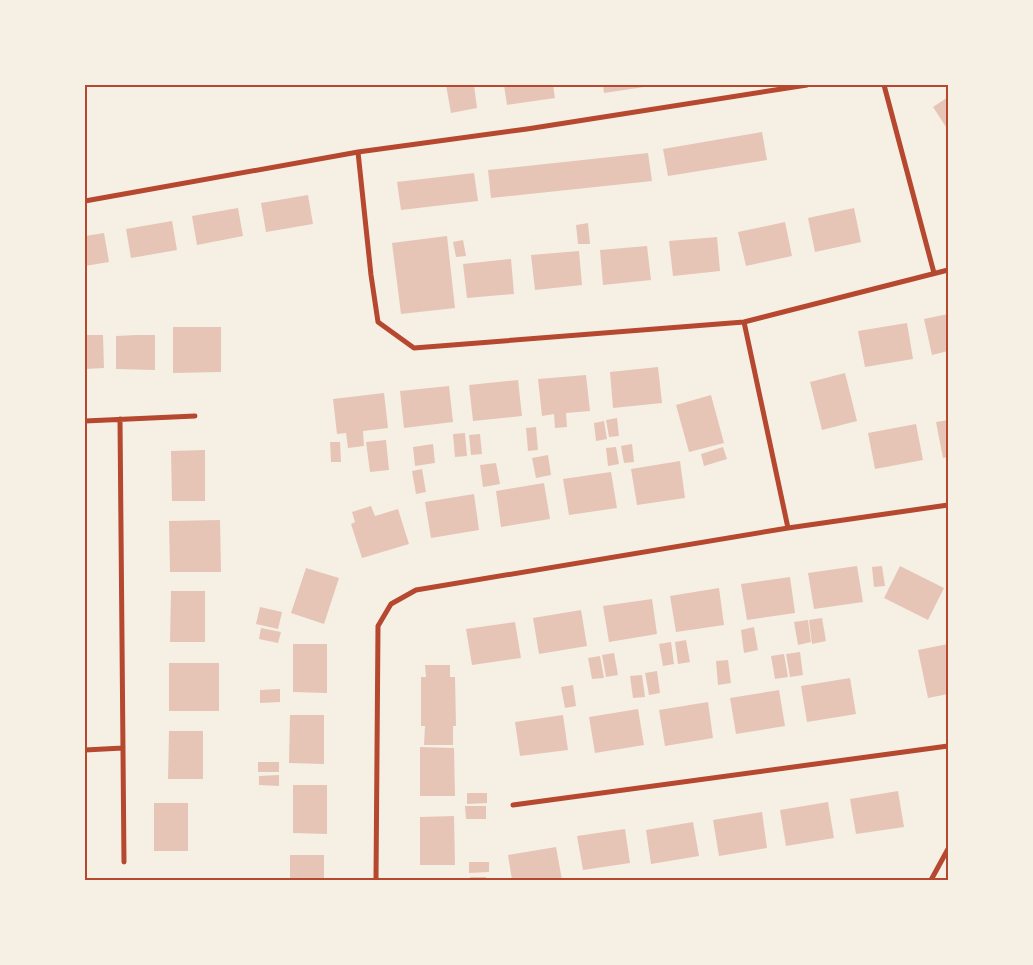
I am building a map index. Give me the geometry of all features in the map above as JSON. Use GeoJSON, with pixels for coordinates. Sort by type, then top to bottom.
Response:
{"type":"FeatureCollection","features":[{"type":"Feature","properties":{"kind":"street"},"geometry":{"type":"LineString","coordinates":[[85,202],[358,152],[527,129],[807,85]]}},
{"type":"Feature","properties":{"kind":"street"},"geometry":{"type":"LineString","coordinates":[[884,85],[934,273]]}},
{"type":"Feature","properties":{"kind":"street"},"geometry":{"type":"LineString","coordinates":[[358,152],[378,322],[414,348],[744,322],[948,270]]}},
{"type":"Feature","properties":{"kind":"street"},"geometry":{"type":"LineString","coordinates":[[744,322],[788,528]]}},
{"type":"Feature","properties":{"kind":"street"},"geometry":{"type":"LineString","coordinates":[[85,421],[195,416]]}},
{"type":"Feature","properties":{"kind":"street"},"geometry":{"type":"LineString","coordinates":[[120,419],[124,862]]}},
{"type":"Feature","properties":{"kind":"street"},"geometry":{"type":"LineString","coordinates":[[376,880],[378,626],[391,604],[416,590],[788,528],[948,505]]}},
{"type":"Feature","properties":{"kind":"street"},"geometry":{"type":"LineString","coordinates":[[512,805],[948,746]]}},
{"type":"Feature","properties":{"kind":"street"},"geometry":{"type":"LineString","coordinates":[[85,750],[123,748]]}},
{"type":"Feature","properties":{"kind":"street"},"geometry":{"type":"LineString","coordinates":[[931,880],[948,848]]}},
{"type":"Feature","properties":{"kind":"building"},"geometry":{"type":"Polygon","coordinates":[[[446,85],[474,85],[477,108],[451,113],[446,85]]]}},
{"type":"Feature","properties":{"kind":"building"},"geometry":{"type":"Polygon","coordinates":[[[504,85],[553,85],[555,98],[507,105],[504,85]]]}},
{"type":"Feature","properties":{"kind":"building"},"geometry":{"type":"Polygon","coordinates":[[[603,85],[651,85],[651,86],[604,93],[603,85]]]}},
{"type":"Feature","properties":{"kind":"building"},"geometry":{"type":"Polygon","coordinates":[[[948,97],[948,130],[933,107],[948,97]]]}},
{"type":"Feature","properties":{"kind":"building"},"geometry":{"type":"Polygon","coordinates":[[[762,132],[767,160],[668,176],[663,149],[762,132]]]}},
{"type":"Feature","properties":{"kind":"building"},"geometry":{"type":"Polygon","coordinates":[[[648,153],[652,181],[491,198],[488,170],[648,153]]]}},
{"type":"Feature","properties":{"kind":"building"},"geometry":{"type":"Polygon","coordinates":[[[474,173],[478,201],[401,210],[397,182],[474,173]]]}},
{"type":"Feature","properties":{"kind":"building"},"geometry":{"type":"Polygon","coordinates":[[[308,195],[313,224],[266,232],[261,203],[308,195]]]}},
{"type":"Feature","properties":{"kind":"building"},"geometry":{"type":"Polygon","coordinates":[[[238,208],[243,236],[197,245],[192,216],[238,208]]]}},
{"type":"Feature","properties":{"kind":"building"},"geometry":{"type":"Polygon","coordinates":[[[854,208],[861,242],[815,252],[808,218],[854,208]]]}},
{"type":"Feature","properties":{"kind":"building"},"geometry":{"type":"Polygon","coordinates":[[[172,221],[177,250],[131,258],[126,229],[172,221]]]}},
{"type":"Feature","properties":{"kind":"building"},"geometry":{"type":"Polygon","coordinates":[[[785,222],[792,256],[746,266],[738,232],[785,222]]]}},
{"type":"Feature","properties":{"kind":"building"},"geometry":{"type":"Polygon","coordinates":[[[588,223],[590,244],[578,244],[576,225],[588,223]]]}},
{"type":"Feature","properties":{"kind":"building"},"geometry":{"type":"Polygon","coordinates":[[[104,233],[109,262],[85,266],[85,236],[104,233]]]}},
{"type":"Feature","properties":{"kind":"building"},"geometry":{"type":"Polygon","coordinates":[[[447,236],[455,308],[401,314],[392,243],[447,236]]]}},
{"type":"Feature","properties":{"kind":"building"},"geometry":{"type":"Polygon","coordinates":[[[717,237],[720,271],[673,276],[669,241],[717,237]]]}},
{"type":"Feature","properties":{"kind":"building"},"geometry":{"type":"Polygon","coordinates":[[[463,240],[466,256],[456,257],[453,242],[463,240]]]}},
{"type":"Feature","properties":{"kind":"building"},"geometry":{"type":"Polygon","coordinates":[[[647,246],[651,280],[603,285],[600,250],[647,246]]]}},
{"type":"Feature","properties":{"kind":"building"},"geometry":{"type":"Polygon","coordinates":[[[579,251],[582,285],[535,290],[531,255],[579,251]]]}},
{"type":"Feature","properties":{"kind":"building"},"geometry":{"type":"Polygon","coordinates":[[[511,259],[514,294],[467,298],[463,264],[511,259]]]}},
{"type":"Feature","properties":{"kind":"building"},"geometry":{"type":"Polygon","coordinates":[[[948,314],[948,351],[932,355],[924,319],[948,314]]]}},
{"type":"Feature","properties":{"kind":"building"},"geometry":{"type":"Polygon","coordinates":[[[907,323],[913,359],[865,367],[858,331],[907,323]]]}},
{"type":"Feature","properties":{"kind":"building"},"geometry":{"type":"Polygon","coordinates":[[[173,327],[221,327],[221,372],[173,373],[173,327]]]}},
{"type":"Feature","properties":{"kind":"building"},"geometry":{"type":"Polygon","coordinates":[[[85,335],[103,335],[104,368],[85,369],[85,335]]]}},
{"type":"Feature","properties":{"kind":"building"},"geometry":{"type":"Polygon","coordinates":[[[155,335],[155,370],[116,369],[116,336],[155,335]]]}},
{"type":"Feature","properties":{"kind":"building"},"geometry":{"type":"Polygon","coordinates":[[[658,367],[662,403],[613,408],[610,372],[658,367]]]}},
{"type":"Feature","properties":{"kind":"building"},"geometry":{"type":"Polygon","coordinates":[[[845,373],[857,421],[822,430],[810,382],[845,373]]]}},
{"type":"Feature","properties":{"kind":"building"},"geometry":{"type":"Polygon","coordinates":[[[586,375],[590,411],[566,413],[567,427],[555,428],[554,414],[542,416],[538,379],[586,375]]]}},
{"type":"Feature","properties":{"kind":"building"},"geometry":{"type":"Polygon","coordinates":[[[518,380],[522,416],[473,421],[469,385],[518,380]]]}},
{"type":"Feature","properties":{"kind":"building"},"geometry":{"type":"Polygon","coordinates":[[[449,386],[453,422],[404,428],[400,391],[449,386]]]}},
{"type":"Feature","properties":{"kind":"building"},"geometry":{"type":"Polygon","coordinates":[[[384,393],[388,428],[363,431],[364,446],[348,448],[346,433],[337,434],[333,399],[384,393]]]}},
{"type":"Feature","properties":{"kind":"building"},"geometry":{"type":"Polygon","coordinates":[[[711,395],[724,443],[689,452],[676,405],[711,395]]]}},
{"type":"Feature","properties":{"kind":"building"},"geometry":{"type":"Polygon","coordinates":[[[617,418],[619,436],[609,437],[606,420],[617,418]]]}},
{"type":"Feature","properties":{"kind":"building"},"geometry":{"type":"Polygon","coordinates":[[[948,420],[948,457],[943,458],[936,422],[948,420]]]}},
{"type":"Feature","properties":{"kind":"building"},"geometry":{"type":"Polygon","coordinates":[[[604,421],[607,439],[596,441],[594,423],[604,421]]]}},
{"type":"Feature","properties":{"kind":"building"},"geometry":{"type":"Polygon","coordinates":[[[916,424],[923,460],[875,469],[868,433],[916,424]]]}},
{"type":"Feature","properties":{"kind":"building"},"geometry":{"type":"Polygon","coordinates":[[[536,427],[538,450],[528,451],[526,428],[536,427]]]}},
{"type":"Feature","properties":{"kind":"building"},"geometry":{"type":"Polygon","coordinates":[[[465,433],[467,456],[455,457],[453,434],[465,433]]]}},
{"type":"Feature","properties":{"kind":"building"},"geometry":{"type":"Polygon","coordinates":[[[480,434],[482,454],[471,455],[469,435],[480,434]]]}},
{"type":"Feature","properties":{"kind":"building"},"geometry":{"type":"Polygon","coordinates":[[[386,440],[389,470],[370,472],[366,442],[386,440]]]}},
{"type":"Feature","properties":{"kind":"building"},"geometry":{"type":"Polygon","coordinates":[[[330,442],[340,442],[341,462],[331,462],[330,442]]]}},
{"type":"Feature","properties":{"kind":"building"},"geometry":{"type":"Polygon","coordinates":[[[433,444],[435,463],[415,466],[413,447],[433,444]]]}},
{"type":"Feature","properties":{"kind":"building"},"geometry":{"type":"Polygon","coordinates":[[[632,444],[634,462],[624,463],[621,446],[632,444]]]}},
{"type":"Feature","properties":{"kind":"building"},"geometry":{"type":"Polygon","coordinates":[[[616,447],[619,464],[608,466],[606,448],[616,447]]]}},
{"type":"Feature","properties":{"kind":"building"},"geometry":{"type":"Polygon","coordinates":[[[723,447],[727,459],[704,466],[701,454],[723,447]]]}},
{"type":"Feature","properties":{"kind":"building"},"geometry":{"type":"Polygon","coordinates":[[[205,450],[205,501],[172,501],[171,451],[205,450]]]}},
{"type":"Feature","properties":{"kind":"building"},"geometry":{"type":"Polygon","coordinates":[[[548,455],[551,475],[536,478],[532,458],[548,455]]]}},
{"type":"Feature","properties":{"kind":"building"},"geometry":{"type":"Polygon","coordinates":[[[680,461],[685,498],[637,505],[631,469],[680,461]]]}},
{"type":"Feature","properties":{"kind":"building"},"geometry":{"type":"Polygon","coordinates":[[[496,463],[500,484],[483,487],[480,465],[496,463]]]}},
{"type":"Feature","properties":{"kind":"building"},"geometry":{"type":"Polygon","coordinates":[[[422,469],[426,492],[416,494],[412,471],[422,469]]]}},
{"type":"Feature","properties":{"kind":"building"},"geometry":{"type":"Polygon","coordinates":[[[611,472],[617,508],[569,515],[563,479],[611,472]]]}},
{"type":"Feature","properties":{"kind":"building"},"geometry":{"type":"Polygon","coordinates":[[[544,483],[550,519],[501,527],[496,491],[544,483]]]}},
{"type":"Feature","properties":{"kind":"building"},"geometry":{"type":"Polygon","coordinates":[[[474,494],[479,530],[431,538],[425,502],[474,494]]]}},
{"type":"Feature","properties":{"kind":"building"},"geometry":{"type":"Polygon","coordinates":[[[371,506],[375,516],[398,509],[409,544],[362,558],[351,524],[355,522],[352,512],[371,506]]]}},
{"type":"Feature","properties":{"kind":"building"},"geometry":{"type":"Polygon","coordinates":[[[220,520],[221,572],[170,572],[169,521],[220,520]]]}},
{"type":"Feature","properties":{"kind":"building"},"geometry":{"type":"Polygon","coordinates":[[[857,566],[863,602],[814,609],[808,573],[857,566]]]}},
{"type":"Feature","properties":{"kind":"building"},"geometry":{"type":"Polygon","coordinates":[[[882,566],[885,586],[874,587],[872,567],[882,566]]]}},
{"type":"Feature","properties":{"kind":"building"},"geometry":{"type":"Polygon","coordinates":[[[900,566],[944,588],[928,620],[884,598],[900,566]]]}},
{"type":"Feature","properties":{"kind":"building"},"geometry":{"type":"Polygon","coordinates":[[[306,568],[339,578],[324,624],[291,613],[306,568]]]}},
{"type":"Feature","properties":{"kind":"building"},"geometry":{"type":"Polygon","coordinates":[[[790,577],[795,613],[747,620],[741,584],[790,577]]]}},
{"type":"Feature","properties":{"kind":"building"},"geometry":{"type":"Polygon","coordinates":[[[719,588],[724,625],[676,632],[670,596],[719,588]]]}},
{"type":"Feature","properties":{"kind":"building"},"geometry":{"type":"Polygon","coordinates":[[[171,591],[205,591],[205,642],[170,642],[171,591]]]}},
{"type":"Feature","properties":{"kind":"building"},"geometry":{"type":"Polygon","coordinates":[[[652,599],[657,634],[609,642],[603,606],[652,599]]]}},
{"type":"Feature","properties":{"kind":"building"},"geometry":{"type":"Polygon","coordinates":[[[260,607],[282,612],[278,629],[256,624],[260,607]]]}},
{"type":"Feature","properties":{"kind":"building"},"geometry":{"type":"Polygon","coordinates":[[[581,610],[587,646],[539,654],[533,618],[581,610]]]}},
{"type":"Feature","properties":{"kind":"building"},"geometry":{"type":"Polygon","coordinates":[[[822,618],[826,641],[812,644],[809,620],[822,618]]]}},
{"type":"Feature","properties":{"kind":"building"},"geometry":{"type":"Polygon","coordinates":[[[808,620],[811,642],[798,645],[794,622],[808,620]]]}},
{"type":"Feature","properties":{"kind":"building"},"geometry":{"type":"Polygon","coordinates":[[[515,622],[521,658],[472,665],[466,629],[515,622]]]}},
{"type":"Feature","properties":{"kind":"building"},"geometry":{"type":"Polygon","coordinates":[[[754,627],[758,650],[744,653],[741,630],[754,627]]]}},
{"type":"Feature","properties":{"kind":"building"},"geometry":{"type":"Polygon","coordinates":[[[261,628],[281,632],[278,643],[259,639],[261,628]]]}},
{"type":"Feature","properties":{"kind":"building"},"geometry":{"type":"Polygon","coordinates":[[[686,640],[690,662],[678,664],[675,642],[686,640]]]}},
{"type":"Feature","properties":{"kind":"building"},"geometry":{"type":"Polygon","coordinates":[[[671,642],[674,664],[663,666],[659,644],[671,642]]]}},
{"type":"Feature","properties":{"kind":"building"},"geometry":{"type":"Polygon","coordinates":[[[293,644],[327,644],[327,693],[293,692],[293,644]]]}},
{"type":"Feature","properties":{"kind":"building"},"geometry":{"type":"Polygon","coordinates":[[[948,644],[948,694],[928,698],[918,650],[948,644]]]}},
{"type":"Feature","properties":{"kind":"building"},"geometry":{"type":"Polygon","coordinates":[[[800,652],[803,675],[790,677],[786,654],[800,652]]]}},
{"type":"Feature","properties":{"kind":"building"},"geometry":{"type":"Polygon","coordinates":[[[614,653],[618,675],[606,677],[602,655],[614,653]]]}},
{"type":"Feature","properties":{"kind":"building"},"geometry":{"type":"Polygon","coordinates":[[[784,654],[788,677],[775,679],[771,656],[784,654]]]}},
{"type":"Feature","properties":{"kind":"building"},"geometry":{"type":"Polygon","coordinates":[[[600,656],[604,678],[592,679],[588,658],[600,656]]]}},
{"type":"Feature","properties":{"kind":"building"},"geometry":{"type":"Polygon","coordinates":[[[728,660],[731,683],[718,685],[716,661],[728,660]]]}},
{"type":"Feature","properties":{"kind":"building"},"geometry":{"type":"Polygon","coordinates":[[[169,663],[219,663],[219,711],[169,711],[169,663]]]}},
{"type":"Feature","properties":{"kind":"building"},"geometry":{"type":"Polygon","coordinates":[[[425,665],[450,665],[450,677],[455,677],[456,726],[453,726],[453,745],[424,745],[425,726],[421,726],[421,677],[426,677],[425,665]]]}},
{"type":"Feature","properties":{"kind":"building"},"geometry":{"type":"Polygon","coordinates":[[[657,671],[660,693],[649,695],[645,673],[657,671]]]}},
{"type":"Feature","properties":{"kind":"building"},"geometry":{"type":"Polygon","coordinates":[[[642,675],[645,697],[633,698],[630,676],[642,675]]]}},
{"type":"Feature","properties":{"kind":"building"},"geometry":{"type":"Polygon","coordinates":[[[850,678],[856,714],[807,722],[801,686],[850,678]]]}},
{"type":"Feature","properties":{"kind":"building"},"geometry":{"type":"Polygon","coordinates":[[[573,685],[576,706],[565,708],[561,687],[573,685]]]}},
{"type":"Feature","properties":{"kind":"building"},"geometry":{"type":"Polygon","coordinates":[[[280,689],[280,702],[260,703],[260,690],[280,689]]]}},
{"type":"Feature","properties":{"kind":"building"},"geometry":{"type":"Polygon","coordinates":[[[779,690],[785,726],[736,734],[730,698],[779,690]]]}},
{"type":"Feature","properties":{"kind":"building"},"geometry":{"type":"Polygon","coordinates":[[[708,702],[713,738],[665,746],[659,710],[708,702]]]}},
{"type":"Feature","properties":{"kind":"building"},"geometry":{"type":"Polygon","coordinates":[[[638,709],[644,745],[595,753],[589,717],[638,709]]]}},
{"type":"Feature","properties":{"kind":"building"},"geometry":{"type":"Polygon","coordinates":[[[290,715],[324,715],[324,764],[289,763],[290,715]]]}},
{"type":"Feature","properties":{"kind":"building"},"geometry":{"type":"Polygon","coordinates":[[[563,715],[568,750],[520,756],[515,722],[563,715]]]}},
{"type":"Feature","properties":{"kind":"building"},"geometry":{"type":"Polygon","coordinates":[[[169,731],[203,731],[203,779],[168,779],[169,731]]]}},
{"type":"Feature","properties":{"kind":"building"},"geometry":{"type":"Polygon","coordinates":[[[420,747],[454,748],[455,796],[420,796],[420,747]]]}},
{"type":"Feature","properties":{"kind":"building"},"geometry":{"type":"Polygon","coordinates":[[[258,762],[279,762],[279,772],[258,772],[258,762]]]}},
{"type":"Feature","properties":{"kind":"building"},"geometry":{"type":"Polygon","coordinates":[[[279,775],[279,786],[259,785],[259,776],[279,775]]]}},
{"type":"Feature","properties":{"kind":"building"},"geometry":{"type":"Polygon","coordinates":[[[293,785],[327,785],[327,834],[293,833],[293,785]]]}},
{"type":"Feature","properties":{"kind":"building"},"geometry":{"type":"Polygon","coordinates":[[[898,791],[904,827],[856,834],[850,799],[898,791]]]}},
{"type":"Feature","properties":{"kind":"building"},"geometry":{"type":"Polygon","coordinates":[[[467,793],[487,793],[487,803],[467,804],[467,793]]]}},
{"type":"Feature","properties":{"kind":"building"},"geometry":{"type":"Polygon","coordinates":[[[828,802],[834,838],[786,846],[780,810],[828,802]]]}},
{"type":"Feature","properties":{"kind":"building"},"geometry":{"type":"Polygon","coordinates":[[[154,803],[188,803],[188,851],[154,851],[154,803]]]}},
{"type":"Feature","properties":{"kind":"building"},"geometry":{"type":"Polygon","coordinates":[[[465,806],[486,806],[486,819],[466,819],[465,806]]]}},
{"type":"Feature","properties":{"kind":"building"},"geometry":{"type":"Polygon","coordinates":[[[762,812],[767,848],[719,856],[713,820],[762,812]]]}},
{"type":"Feature","properties":{"kind":"building"},"geometry":{"type":"Polygon","coordinates":[[[454,816],[455,865],[420,865],[420,817],[454,816]]]}},
{"type":"Feature","properties":{"kind":"building"},"geometry":{"type":"Polygon","coordinates":[[[693,822],[699,856],[651,864],[646,830],[693,822]]]}},
{"type":"Feature","properties":{"kind":"building"},"geometry":{"type":"Polygon","coordinates":[[[625,829],[630,863],[583,870],[577,836],[625,829]]]}},
{"type":"Feature","properties":{"kind":"building"},"geometry":{"type":"Polygon","coordinates":[[[556,847],[562,880],[512,880],[508,855],[556,847]]]}},
{"type":"Feature","properties":{"kind":"building"},"geometry":{"type":"Polygon","coordinates":[[[290,855],[324,855],[324,880],[290,880],[290,855]]]}},
{"type":"Feature","properties":{"kind":"building"},"geometry":{"type":"Polygon","coordinates":[[[469,862],[489,862],[489,872],[469,873],[469,862]]]}},
{"type":"Feature","properties":{"kind":"building"},"geometry":{"type":"Polygon","coordinates":[[[470,877],[486,877],[486,880],[470,880],[470,877]]]}}]}
